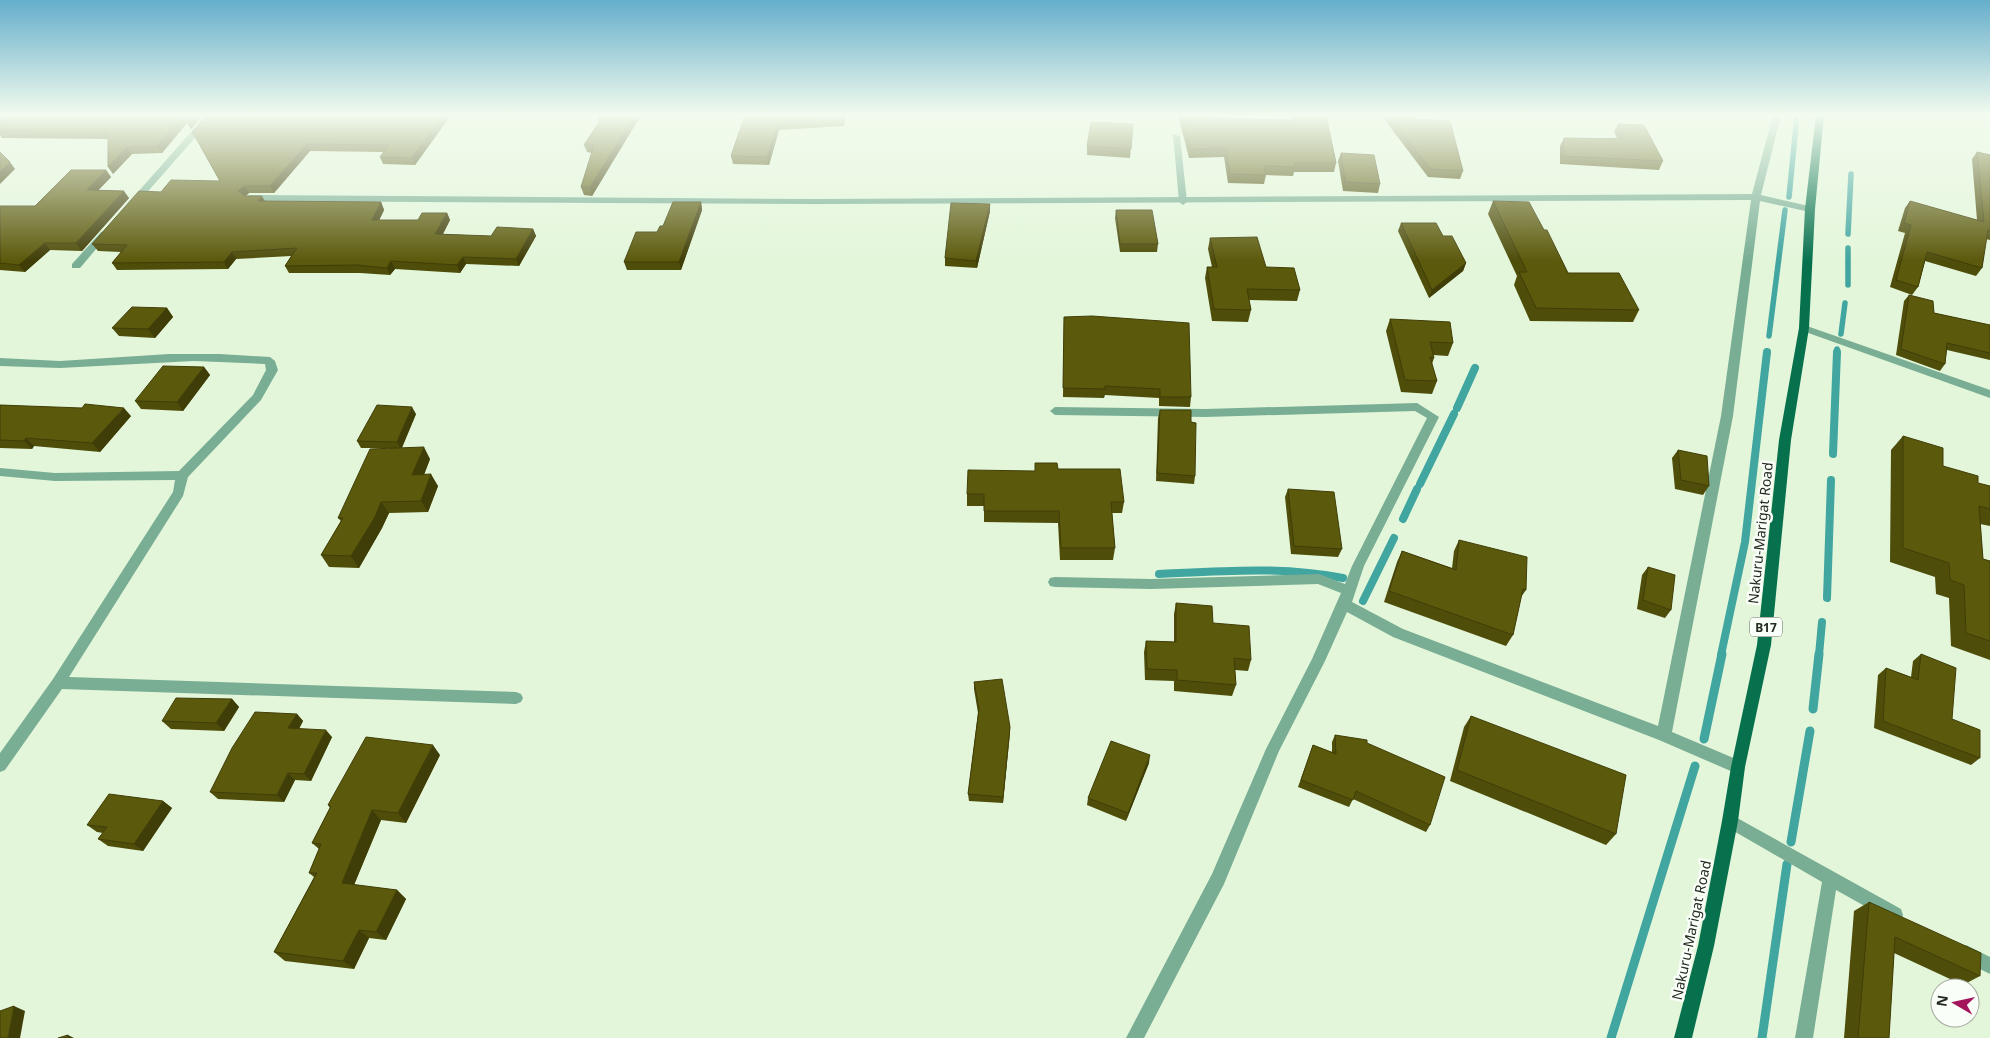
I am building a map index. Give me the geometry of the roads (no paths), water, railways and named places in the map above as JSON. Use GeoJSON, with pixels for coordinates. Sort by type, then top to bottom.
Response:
{"type":"FeatureCollection","features":[{"type":"Feature","properties":{"kind":"main road","name":"Nakuru-Marigat Road"},"geometry":{"type":"LineString","coordinates":[[1683,1038],[1706,946],[1730,821],[1738,767],[1764,645],[1785,440],[1804,328],[1810,209],[1815,163]]}},
{"type":"Feature","properties":{"kind":"street"},"geometry":{"type":"LineString","coordinates":[[126,210],[168,163]]}},
{"type":"Feature","properties":{"kind":"street"},"geometry":{"type":"LineString","coordinates":[[1664,735],[1727,416],[1756,197],[1765,163]]}},
{"type":"Feature","properties":{"kind":"street"},"geometry":{"type":"LineString","coordinates":[[249,198],[489,201],[1183,202],[1756,197],[1810,209]]}},
{"type":"Feature","properties":{"kind":"street"},"geometry":{"type":"LineString","coordinates":[[76,266],[114,224]]}},
{"type":"Feature","properties":{"kind":"street"},"geometry":{"type":"LineString","coordinates":[[1804,328],[1990,394]]}},
{"type":"Feature","properties":{"kind":"street"},"geometry":{"type":"LineString","coordinates":[[0,362],[66,364],[131,360],[243,358],[270,361],[272,370],[257,396],[182,475],[179,493],[58,683],[0,765]]}},
{"type":"Feature","properties":{"kind":"street"},"geometry":{"type":"LineString","coordinates":[[1136,1038],[1218,879],[1273,749],[1318,661],[1358,566],[1433,417],[1417,407],[1206,413]]}},
{"type":"Feature","properties":{"kind":"street"},"geometry":{"type":"LineString","coordinates":[[0,472],[55,477],[182,475]]}},
{"type":"Feature","properties":{"kind":"street"},"geometry":{"type":"LineString","coordinates":[[1055,582],[1151,584],[1319,580],[1398,633],[1664,735],[1738,767]]}},
{"type":"Feature","properties":{"kind":"street"},"geometry":{"type":"LineString","coordinates":[[58,683],[516,698]]}},
{"type":"Feature","properties":{"kind":"street"},"geometry":{"type":"LineString","coordinates":[[1730,821],[1905,920]]}},
{"type":"Feature","properties":{"kind":"street"},"geometry":{"type":"LineString","coordinates":[[1804,1038],[1830,879]]}},
{"type":"Feature","properties":{"kind":"street"},"geometry":{"type":"LineString","coordinates":[[1956,948],[1990,966]]}},
{"type":"Feature","properties":{"kind":"lane"},"geometry":{"type":"LineString","coordinates":[[1179,163],[1183,202]]}},
{"type":"Feature","properties":{"kind":"lane"},"geometry":{"type":"LineString","coordinates":[[1056,411],[1206,413]]}},
{"type":"Feature","properties":{"kind":"waterway"},"geometry":{"type":"LineString","coordinates":[[1789,197],[1792,163]]}},
{"type":"Feature","properties":{"kind":"waterway"},"geometry":{"type":"LineString","coordinates":[[1848,234],[1851,174]]}},
{"type":"Feature","properties":{"kind":"waterway"},"geometry":{"type":"LineString","coordinates":[[1769,336],[1785,210]]}},
{"type":"Feature","properties":{"kind":"waterway"},"geometry":{"type":"LineString","coordinates":[[1848,248],[1848,285]]}},
{"type":"Feature","properties":{"kind":"waterway"},"geometry":{"type":"LineString","coordinates":[[1841,334],[1845,303]]}},
{"type":"Feature","properties":{"kind":"waterway"},"geometry":{"type":"LineString","coordinates":[[1721,655],[1745,542],[1767,352]]}},
{"type":"Feature","properties":{"kind":"waterway"},"geometry":{"type":"LineString","coordinates":[[1833,454],[1837,352]]}},
{"type":"Feature","properties":{"kind":"waterway"},"geometry":{"type":"LineString","coordinates":[[1457,408],[1475,368]]}},
{"type":"Feature","properties":{"kind":"waterway"},"geometry":{"type":"LineString","coordinates":[[1420,484],[1454,414]]}},
{"type":"Feature","properties":{"kind":"waterway"},"geometry":{"type":"LineString","coordinates":[[1827,598],[1831,480]]}},
{"type":"Feature","properties":{"kind":"waterway"},"geometry":{"type":"LineString","coordinates":[[1403,519],[1417,489]]}},
{"type":"Feature","properties":{"kind":"waterway"},"geometry":{"type":"LineString","coordinates":[[1363,601],[1394,538]]}},
{"type":"Feature","properties":{"kind":"waterway"},"geometry":{"type":"LineString","coordinates":[[1159,574],[1274,571],[1320,574],[1343,578]]}},
{"type":"Feature","properties":{"kind":"waterway"},"geometry":{"type":"LineString","coordinates":[[1819,655],[1822,622]]}},
{"type":"Feature","properties":{"kind":"waterway"},"geometry":{"type":"LineString","coordinates":[[1704,739],[1722,654]]}},
{"type":"Feature","properties":{"kind":"waterway"},"geometry":{"type":"LineString","coordinates":[[1813,709],[1819,654]]}},
{"type":"Feature","properties":{"kind":"waterway"},"geometry":{"type":"LineString","coordinates":[[1791,842],[1810,731]]}},
{"type":"Feature","properties":{"kind":"waterway"},"geometry":{"type":"LineString","coordinates":[[1611,1038],[1695,766]]}},
{"type":"Feature","properties":{"kind":"waterway"},"geometry":{"type":"LineString","coordinates":[[1762,1038],[1787,864]]}}]}
